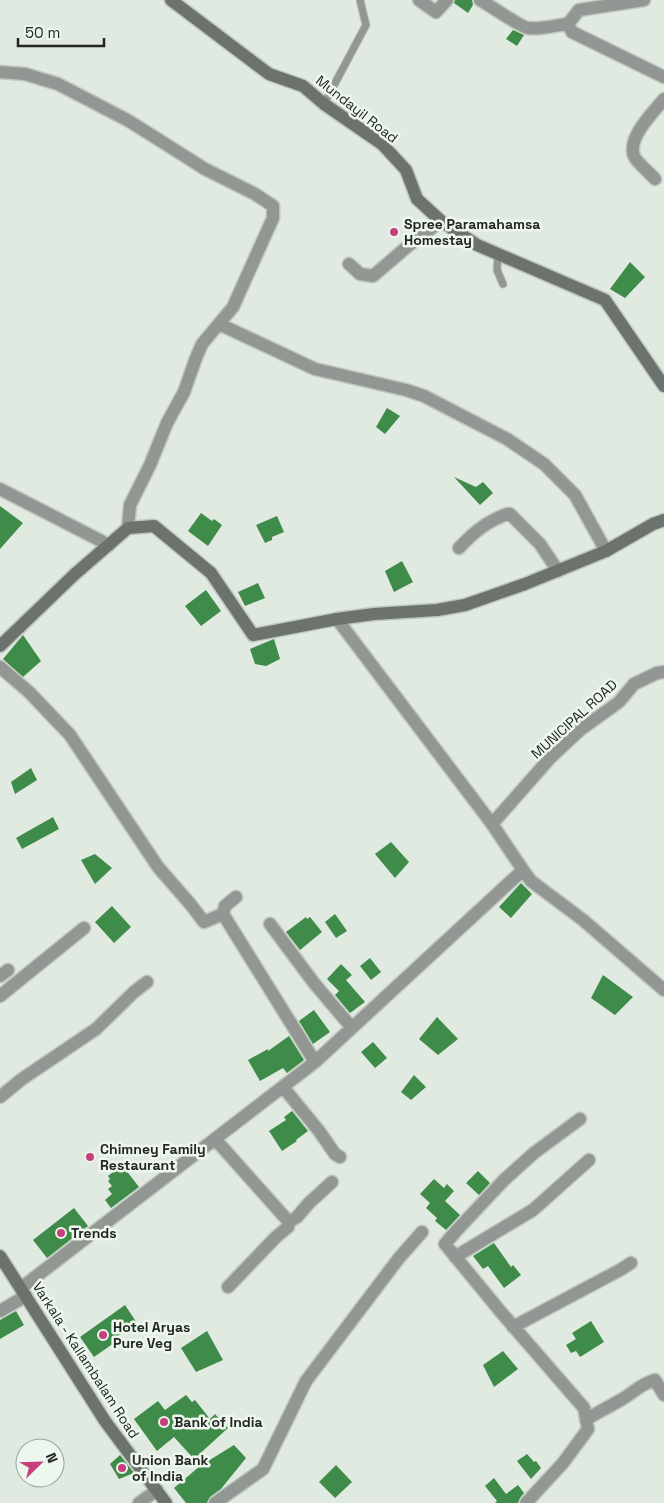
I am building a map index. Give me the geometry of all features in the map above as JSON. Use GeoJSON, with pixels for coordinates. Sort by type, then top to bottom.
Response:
{"type":"FeatureCollection","features":[{"type":"Feature","properties":{"kind":"main road","name":"Mundayil Road"},"geometry":{"type":"LineString","coordinates":[[171,0],[269,74],[303,86],[324,104],[382,144],[406,170],[417,199],[441,221],[477,244],[605,300],[664,386]]}},
{"type":"Feature","properties":{"kind":"main road"},"geometry":{"type":"LineString","coordinates":[[0,646],[75,574],[128,528],[154,526],[211,573],[253,635],[337,619],[374,614],[437,610],[465,605],[606,551],[653,524],[664,520]]}},
{"type":"Feature","properties":{"kind":"main road","name":"Varkala - Kallambalam Road"},"geometry":{"type":"LineString","coordinates":[[0,1256],[105,1421],[166,1503]]}},
{"type":"Feature","properties":{"kind":"street"},"geometry":{"type":"LineString","coordinates":[[419,0],[436,12],[447,0]]}},
{"type":"Feature","properties":{"kind":"street"},"geometry":{"type":"LineString","coordinates":[[480,0],[526,28],[568,24],[579,10],[644,0]]}},
{"type":"Feature","properties":{"kind":"street"},"geometry":{"type":"LineString","coordinates":[[568,24],[572,32],[664,77]]}},
{"type":"Feature","properties":{"kind":"street"},"geometry":{"type":"LineString","coordinates":[[0,72],[25,74],[58,84],[129,121],[205,169],[255,194],[273,206],[273,218],[233,307],[202,344],[184,392],[167,423],[150,465],[130,505],[128,528]]}},
{"type":"Feature","properties":{"kind":"street"},"geometry":{"type":"LineString","coordinates":[[656,179],[635,157],[633,146],[638,132],[664,99]]}},
{"type":"Feature","properties":{"kind":"street"},"geometry":{"type":"LineString","coordinates":[[349,264],[360,274],[373,276],[441,221]]}},
{"type":"Feature","properties":{"kind":"street"},"geometry":{"type":"LineString","coordinates":[[219,324],[315,369],[424,396],[506,439],[544,464],[575,494],[606,551]]}},
{"type":"Feature","properties":{"kind":"street"},"geometry":{"type":"LineString","coordinates":[[0,489],[109,545]]}},
{"type":"Feature","properties":{"kind":"street"},"geometry":{"type":"LineString","coordinates":[[459,548],[474,532],[486,524],[510,514],[540,544],[558,570]]}},
{"type":"Feature","properties":{"kind":"street"},"geometry":{"type":"LineString","coordinates":[[337,619],[492,824],[531,881],[583,920],[664,990]]}},
{"type":"Feature","properties":{"kind":"street"},"geometry":{"type":"LineString","coordinates":[[0,667],[29,692],[70,735],[158,866],[204,922],[223,914]]}},
{"type":"Feature","properties":{"kind":"street","name":"MUNICIPAL ROAD"},"geometry":{"type":"LineString","coordinates":[[492,824],[550,758],[580,730],[619,702],[634,684],[657,673],[664,672]]}},
{"type":"Feature","properties":{"kind":"street"},"geometry":{"type":"LineString","coordinates":[[0,1311],[215,1139],[315,1062],[523,870]]}},
{"type":"Feature","properties":{"kind":"street"},"geometry":{"type":"LineString","coordinates":[[236,898],[225,906],[223,914],[315,1062]]}},
{"type":"Feature","properties":{"kind":"street"},"geometry":{"type":"LineString","coordinates":[[270,924],[314,983],[352,1028]]}},
{"type":"Feature","properties":{"kind":"street"},"geometry":{"type":"LineString","coordinates":[[0,996],[84,928]]}},
{"type":"Feature","properties":{"kind":"street"},"geometry":{"type":"LineString","coordinates":[[0,1097],[22,1079],[96,1029],[147,982]]}},
{"type":"Feature","properties":{"kind":"street"},"geometry":{"type":"LineString","coordinates":[[283,1087],[335,1154],[340,1157]]}},
{"type":"Feature","properties":{"kind":"street"},"geometry":{"type":"LineString","coordinates":[[526,1503],[562,1463],[588,1429],[584,1408],[513,1327],[445,1244],[504,1180],[534,1152],[580,1119]]}},
{"type":"Feature","properties":{"kind":"street"},"geometry":{"type":"LineString","coordinates":[[215,1139],[289,1222]]}},
{"type":"Feature","properties":{"kind":"street"},"geometry":{"type":"LineString","coordinates":[[455,1257],[533,1210],[589,1160]]}},
{"type":"Feature","properties":{"kind":"street"},"geometry":{"type":"LineString","coordinates":[[228,1287],[288,1227],[289,1222],[297,1217],[332,1182]]}},
{"type":"Feature","properties":{"kind":"street"},"geometry":{"type":"LineString","coordinates":[[215,1503],[263,1469],[306,1381],[399,1258],[422,1232]]}},
{"type":"Feature","properties":{"kind":"street"},"geometry":{"type":"LineString","coordinates":[[513,1327],[620,1270],[631,1262]]}},
{"type":"Feature","properties":{"kind":"street"},"geometry":{"type":"LineString","coordinates":[[586,1420],[648,1382],[655,1380],[664,1395]]}},
{"type":"Feature","properties":{"kind":"street"},"geometry":{"type":"LineString","coordinates":[[139,1503],[157,1490]]}},
{"type":"Feature","properties":{"kind":"lane"},"geometry":{"type":"LineString","coordinates":[[324,104],[366,25],[360,0]]}},
{"type":"Feature","properties":{"kind":"lane"},"geometry":{"type":"LineString","coordinates":[[498,254],[497,270],[503,284]]}},
{"type":"Feature","properties":{"kind":"building"},"geometry":{"type":"Polygon","coordinates":[[[455,0],[472,0],[473,5],[468,13],[454,3],[455,0]]]}},
{"type":"Feature","properties":{"kind":"building"},"geometry":{"type":"Polygon","coordinates":[[[513,30],[524,35],[517,46],[506,39],[513,30]]]}},
{"type":"Feature","properties":{"kind":"building"},"geometry":{"type":"Polygon","coordinates":[[[630,262],[645,277],[625,298],[610,289],[630,262]]]}},
{"type":"Feature","properties":{"kind":"building"},"geometry":{"type":"Polygon","coordinates":[[[387,408],[400,416],[385,434],[376,427],[387,408]]]}},
{"type":"Feature","properties":{"kind":"building"},"geometry":{"type":"Polygon","coordinates":[[[454,477],[476,487],[483,482],[493,493],[480,505],[454,477]]]}},
{"type":"Feature","properties":{"kind":"building"},"geometry":{"type":"Polygon","coordinates":[[[0,506],[23,523],[0,549],[0,506]]]}},
{"type":"Feature","properties":{"kind":"building"},"geometry":{"type":"Polygon","coordinates":[[[201,513],[222,525],[208,546],[188,531],[201,513]]]}},
{"type":"Feature","properties":{"kind":"building"},"geometry":{"type":"Polygon","coordinates":[[[277,516],[284,532],[272,537],[272,540],[265,543],[256,525],[277,516]]]}},
{"type":"Feature","properties":{"kind":"building"},"geometry":{"type":"Polygon","coordinates":[[[402,561],[413,582],[394,592],[385,571],[402,561]]]}},
{"type":"Feature","properties":{"kind":"building"},"geometry":{"type":"Polygon","coordinates":[[[258,583],[265,598],[245,606],[238,592],[258,583]]]}},
{"type":"Feature","properties":{"kind":"building"},"geometry":{"type":"Polygon","coordinates":[[[206,590],[221,611],[201,626],[185,606],[206,590]]]}},
{"type":"Feature","properties":{"kind":"building"},"geometry":{"type":"Polygon","coordinates":[[[23,635],[41,661],[23,677],[3,659],[23,635]]]}},
{"type":"Feature","properties":{"kind":"building"},"geometry":{"type":"Polygon","coordinates":[[[274,639],[280,659],[266,666],[255,664],[250,649],[274,639]]]}},
{"type":"Feature","properties":{"kind":"building"},"geometry":{"type":"Polygon","coordinates":[[[31,768],[37,780],[15,794],[11,782],[31,768]]]}},
{"type":"Feature","properties":{"kind":"building"},"geometry":{"type":"Polygon","coordinates":[[[53,817],[59,829],[22,849],[16,838],[53,817]]]}},
{"type":"Feature","properties":{"kind":"building"},"geometry":{"type":"Polygon","coordinates":[[[391,842],[409,862],[395,878],[375,854],[391,842]]]}},
{"type":"Feature","properties":{"kind":"building"},"geometry":{"type":"Polygon","coordinates":[[[95,854],[112,868],[95,884],[81,860],[95,854]]]}},
{"type":"Feature","properties":{"kind":"building"},"geometry":{"type":"Polygon","coordinates":[[[521,883],[532,894],[511,918],[499,907],[521,883]]]}},
{"type":"Feature","properties":{"kind":"building"},"geometry":{"type":"Polygon","coordinates":[[[112,906],[131,927],[114,943],[95,922],[112,906]]]}},
{"type":"Feature","properties":{"kind":"building"},"geometry":{"type":"Polygon","coordinates":[[[335,914],[347,931],[336,938],[325,922],[335,914]]]}},
{"type":"Feature","properties":{"kind":"building"},"geometry":{"type":"Polygon","coordinates":[[[306,917],[307,919],[310,917],[322,932],[300,950],[286,932],[306,917]]]}},
{"type":"Feature","properties":{"kind":"building"},"geometry":{"type":"Polygon","coordinates":[[[370,958],[381,972],[371,980],[360,966],[370,958]]]}},
{"type":"Feature","properties":{"kind":"building"},"geometry":{"type":"Polygon","coordinates":[[[341,964],[352,975],[346,980],[365,1002],[350,1013],[335,995],[339,991],[327,979],[341,964]]]}},
{"type":"Feature","properties":{"kind":"building"},"geometry":{"type":"Polygon","coordinates":[[[603,975],[633,997],[615,1015],[591,998],[603,975]]]}},
{"type":"Feature","properties":{"kind":"building"},"geometry":{"type":"Polygon","coordinates":[[[314,1010],[330,1032],[313,1044],[299,1021],[314,1010]]]}},
{"type":"Feature","properties":{"kind":"building"},"geometry":{"type":"Polygon","coordinates":[[[437,1017],[458,1039],[438,1055],[419,1039],[437,1017]]]}},
{"type":"Feature","properties":{"kind":"building"},"geometry":{"type":"Polygon","coordinates":[[[289,1036],[304,1060],[287,1073],[283,1068],[260,1081],[248,1060],[268,1049],[268,1051],[289,1036]]]}},
{"type":"Feature","properties":{"kind":"building"},"geometry":{"type":"Polygon","coordinates":[[[373,1042],[387,1058],[375,1068],[361,1052],[373,1042]]]}},
{"type":"Feature","properties":{"kind":"building"},"geometry":{"type":"Polygon","coordinates":[[[414,1075],[426,1087],[411,1100],[401,1092],[414,1075]]]}},
{"type":"Feature","properties":{"kind":"building"},"geometry":{"type":"Polygon","coordinates":[[[292,1111],[308,1131],[282,1151],[269,1131],[286,1120],[284,1117],[292,1111]]]}},
{"type":"Feature","properties":{"kind":"building"},"geometry":{"type":"Polygon","coordinates":[[[122,1165],[139,1187],[111,1208],[105,1200],[112,1194],[108,1189],[112,1186],[108,1181],[110,1179],[108,1176],[122,1165]]]}},
{"type":"Feature","properties":{"kind":"building"},"geometry":{"type":"Polygon","coordinates":[[[478,1171],[490,1183],[479,1195],[466,1183],[478,1171]]]}},
{"type":"Feature","properties":{"kind":"building"},"geometry":{"type":"Polygon","coordinates":[[[434,1179],[444,1188],[447,1184],[454,1191],[445,1201],[460,1215],[446,1230],[435,1221],[437,1218],[426,1208],[430,1203],[420,1194],[434,1179]]]}},
{"type":"Feature","properties":{"kind":"building","name":"Trends"},"geometry":{"type":"Polygon","coordinates":[[[74,1208],[88,1226],[47,1258],[33,1240],[74,1208]]]}},
{"type":"Feature","properties":{"kind":"building"},"geometry":{"type":"Polygon","coordinates":[[[494,1243],[511,1267],[513,1265],[521,1275],[504,1288],[488,1266],[483,1269],[473,1256],[494,1243]]]}},
{"type":"Feature","properties":{"kind":"building"},"geometry":{"type":"Polygon","coordinates":[[[125,1305],[137,1323],[112,1340],[114,1343],[94,1357],[80,1337],[125,1305]]]}},
{"type":"Feature","properties":{"kind":"building"},"geometry":{"type":"Polygon","coordinates":[[[16,1311],[24,1325],[0,1339],[0,1320],[16,1311]]]}},
{"type":"Feature","properties":{"kind":"building"},"geometry":{"type":"Polygon","coordinates":[[[591,1321],[604,1342],[580,1357],[576,1351],[571,1353],[566,1345],[576,1339],[572,1333],[591,1321]]]}},
{"type":"Feature","properties":{"kind":"building"},"geometry":{"type":"Polygon","coordinates":[[[207,1331],[223,1360],[196,1372],[181,1348],[207,1331]]]}},
{"type":"Feature","properties":{"kind":"building"},"geometry":{"type":"Polygon","coordinates":[[[503,1351],[518,1369],[494,1387],[483,1365],[503,1351]]]}},
{"type":"Feature","properties":{"kind":"building"},"geometry":{"type":"Polygon","coordinates":[[[186,1395],[192,1402],[195,1400],[210,1419],[215,1414],[228,1428],[194,1459],[174,1437],[157,1451],[134,1419],[158,1401],[165,1410],[186,1395]]]}},
{"type":"Feature","properties":{"kind":"building"},"geometry":{"type":"Polygon","coordinates":[[[234,1445],[246,1458],[221,1489],[210,1497],[207,1503],[186,1503],[174,1488],[200,1466],[234,1445]]]}},
{"type":"Feature","properties":{"kind":"building"},"geometry":{"type":"Polygon","coordinates":[[[527,1454],[541,1468],[531,1479],[517,1461],[527,1454]]]}},
{"type":"Feature","properties":{"kind":"building","name":"Union Bank of India"},"geometry":{"type":"Polygon","coordinates":[[[120,1455],[134,1473],[119,1479],[110,1464],[120,1455]]]}},
{"type":"Feature","properties":{"kind":"building"},"geometry":{"type":"Polygon","coordinates":[[[336,1465],[352,1482],[335,1498],[319,1482],[336,1465]]]}},
{"type":"Feature","properties":{"kind":"building"},"geometry":{"type":"Polygon","coordinates":[[[494,1478],[506,1494],[518,1485],[524,1493],[518,1503],[495,1503],[497,1501],[485,1486],[494,1478]]]}},
{"type":"Feature","properties":{"kind":"place","name":"Spree Paramahamsa Homestay"},"geometry":{"type":"Point","coordinates":[394,232]}},
{"type":"Feature","properties":{"kind":"place","name":"Chimney Family Restaurant"},"geometry":{"type":"Point","coordinates":[90,1157]}},
{"type":"Feature","properties":{"kind":"place","name":"Trends"},"geometry":{"type":"Point","coordinates":[61,1233]}},
{"type":"Feature","properties":{"kind":"place","name":"Hotel Aryas Pure Veg"},"geometry":{"type":"Point","coordinates":[103,1335]}},
{"type":"Feature","properties":{"kind":"place","name":"Bank of India"},"geometry":{"type":"Point","coordinates":[164,1422]}},
{"type":"Feature","properties":{"kind":"place","name":"Union Bank of India"},"geometry":{"type":"Point","coordinates":[122,1468]}}]}
